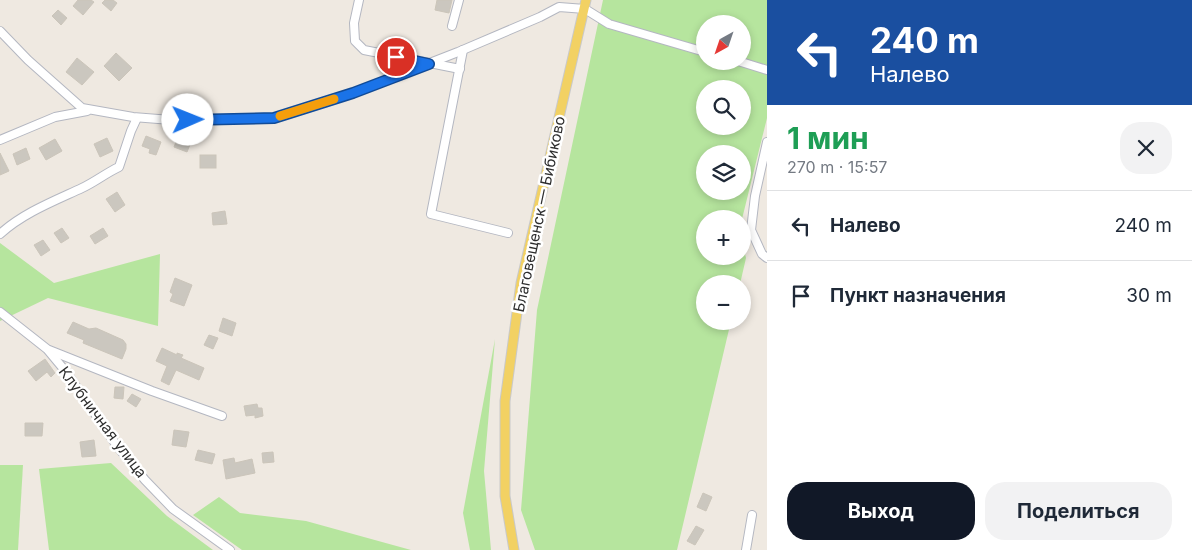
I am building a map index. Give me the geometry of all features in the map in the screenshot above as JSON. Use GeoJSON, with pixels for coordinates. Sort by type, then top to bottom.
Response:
{"type":"FeatureCollection","features":[{"type":"Feature","properties":{"kind":"main road","name":"Благовещенск — Бибиково"},"geometry":{"type":"LineString","coordinates":[[514,550],[505,496],[505,401],[522,283],[586,4]]}},
{"type":"Feature","properties":{"kind":"street"},"geometry":{"type":"LineString","coordinates":[[359,0],[354,23],[356,41],[364,50],[460,69]]}},
{"type":"Feature","properties":{"kind":"street"},"geometry":{"type":"LineString","coordinates":[[452,26],[459,0]]}},
{"type":"Feature","properties":{"kind":"street"},"geometry":{"type":"LineString","coordinates":[[0,31],[28,60],[82,108],[137,118],[171,120],[274,118],[353,93],[429,64],[540,17],[559,3],[586,4],[609,24],[696,49]]}},
{"type":"Feature","properties":{"kind":"street"},"geometry":{"type":"LineString","coordinates":[[463,50],[431,214],[508,233]]}},
{"type":"Feature","properties":{"kind":"street"},"geometry":{"type":"LineString","coordinates":[[751,65],[767,70]]}},
{"type":"Feature","properties":{"kind":"street"},"geometry":{"type":"LineString","coordinates":[[0,139],[54,117],[94,110]]}},
{"type":"Feature","properties":{"kind":"street"},"geometry":{"type":"LineString","coordinates":[[0,234],[12,224],[51,202],[84,187],[119,167],[137,118]]}},
{"type":"Feature","properties":{"kind":"street"},"geometry":{"type":"LineString","coordinates":[[767,142],[755,196],[751,230],[762,254],[767,258]]}},
{"type":"Feature","properties":{"kind":"street","name":"Клубничная улица"},"geometry":{"type":"LineString","coordinates":[[0,312],[47,349],[67,373],[117,446],[173,509],[230,550]]}},
{"type":"Feature","properties":{"kind":"street"},"geometry":{"type":"LineString","coordinates":[[0,319],[16,325]]}},
{"type":"Feature","properties":{"kind":"street"},"geometry":{"type":"LineString","coordinates":[[47,349],[152,391],[222,416]]}},
{"type":"Feature","properties":{"kind":"street"},"geometry":{"type":"LineString","coordinates":[[746,550],[752,515]]}},
{"type":"Feature","properties":{"kind":"green space"},"geometry":{"type":"Polygon","coordinates":[[[603,0],[767,0],[767,118],[751,183],[751,145],[696,145],[696,200],[747,200],[744,210],[696,210],[696,265],[744,265],[742,275],[696,275],[696,330],[729,330],[677,550],[535,550],[521,510],[537,310],[603,0]]]}},
{"type":"Feature","properties":{"kind":"green space"},"geometry":{"type":"Polygon","coordinates":[[[0,243],[54,283],[160,254],[158,326],[48,298],[0,321],[0,243]]]}},
{"type":"Feature","properties":{"kind":"green space"},"geometry":{"type":"Polygon","coordinates":[[[495,339],[484,471],[491,550],[470,550],[463,513],[495,339]]]}},
{"type":"Feature","properties":{"kind":"green space"},"geometry":{"type":"Polygon","coordinates":[[[111,463],[167,516],[213,550],[49,550],[39,469],[111,463]]]}},
{"type":"Feature","properties":{"kind":"green space"},"geometry":{"type":"Polygon","coordinates":[[[0,465],[23,465],[18,550],[0,550],[0,465]]]}},
{"type":"Feature","properties":{"kind":"green space"},"geometry":{"type":"Polygon","coordinates":[[[219,497],[240,513],[306,521],[411,550],[242,550],[193,515],[219,497]]]}},
{"type":"Feature","properties":{"kind":"building"},"geometry":{"type":"Polygon","coordinates":[[[78,0],[91,0],[94,2],[83,15],[73,6],[78,0]]]}},
{"type":"Feature","properties":{"kind":"building"},"geometry":{"type":"Polygon","coordinates":[[[105,0],[113,0],[117,3],[111,11],[102,3],[105,0]]]}},
{"type":"Feature","properties":{"kind":"building"},"geometry":{"type":"Polygon","coordinates":[[[437,0],[452,0],[449,13],[435,10],[437,0]]]}},
{"type":"Feature","properties":{"kind":"building"},"geometry":{"type":"Polygon","coordinates":[[[58,10],[67,18],[61,25],[52,16],[58,10]]]}},
{"type":"Feature","properties":{"kind":"building"},"geometry":{"type":"Polygon","coordinates":[[[116,53],[132,68],[119,81],[104,66],[116,53]]]}},
{"type":"Feature","properties":{"kind":"building"},"geometry":{"type":"Polygon","coordinates":[[[77,58],[94,72],[82,85],[66,72],[77,58]]]}},
{"type":"Feature","properties":{"kind":"building"},"geometry":{"type":"Polygon","coordinates":[[[146,136],[161,142],[156,155],[149,153],[150,149],[142,146],[146,136]]]}},
{"type":"Feature","properties":{"kind":"building"},"geometry":{"type":"Polygon","coordinates":[[[178,137],[191,142],[187,152],[174,147],[178,137]]]}},
{"type":"Feature","properties":{"kind":"building"},"geometry":{"type":"Polygon","coordinates":[[[107,138],[113,151],[100,157],[94,144],[107,138]]]}},
{"type":"Feature","properties":{"kind":"building"},"geometry":{"type":"Polygon","coordinates":[[[55,139],[62,151],[46,160],[39,148],[55,139]]]}},
{"type":"Feature","properties":{"kind":"building"},"geometry":{"type":"Polygon","coordinates":[[[26,148],[30,159],[17,165],[13,154],[26,148]]]}},
{"type":"Feature","properties":{"kind":"building"},"geometry":{"type":"Polygon","coordinates":[[[0,153],[9,171],[0,175],[0,153]]]}},
{"type":"Feature","properties":{"kind":"building"},"geometry":{"type":"Polygon","coordinates":[[[200,155],[216,155],[216,168],[200,168],[200,155]]]}},
{"type":"Feature","properties":{"kind":"building"},"geometry":{"type":"Polygon","coordinates":[[[117,192],[125,205],[115,212],[106,199],[117,192]]]}},
{"type":"Feature","properties":{"kind":"building"},"geometry":{"type":"Polygon","coordinates":[[[225,211],[227,224],[213,225],[212,213],[225,211]]]}},
{"type":"Feature","properties":{"kind":"building"},"geometry":{"type":"Polygon","coordinates":[[[62,228],[69,238],[61,243],[54,233],[62,228]]]}},
{"type":"Feature","properties":{"kind":"building"},"geometry":{"type":"Polygon","coordinates":[[[103,228],[108,236],[95,244],[90,236],[103,228]]]}},
{"type":"Feature","properties":{"kind":"building"},"geometry":{"type":"Polygon","coordinates":[[[43,240],[50,250],[41,256],[34,245],[43,240]]]}},
{"type":"Feature","properties":{"kind":"building"},"geometry":{"type":"Polygon","coordinates":[[[175,278],[192,285],[184,306],[170,301],[173,294],[170,292],[175,278]]]}},
{"type":"Feature","properties":{"kind":"building"},"geometry":{"type":"Polygon","coordinates":[[[223,318],[236,323],[232,336],[219,331],[223,318]]]}},
{"type":"Feature","properties":{"kind":"building"},"geometry":{"type":"Polygon","coordinates":[[[73,322],[89,329],[96,328],[123,340],[126,344],[126,349],[122,359],[83,343],[84,340],[67,333],[73,322]]]}},
{"type":"Feature","properties":{"kind":"building"},"geometry":{"type":"Polygon","coordinates":[[[209,335],[218,338],[213,349],[204,345],[209,335]]]}},
{"type":"Feature","properties":{"kind":"building"},"geometry":{"type":"Polygon","coordinates":[[[162,348],[177,355],[177,353],[183,355],[181,358],[204,368],[199,380],[176,370],[169,385],[161,381],[167,366],[156,361],[162,348]]]}},
{"type":"Feature","properties":{"kind":"building"},"geometry":{"type":"Polygon","coordinates":[[[45,359],[55,373],[51,377],[47,372],[36,381],[28,371],[45,359]]]}},
{"type":"Feature","properties":{"kind":"building"},"geometry":{"type":"Polygon","coordinates":[[[115,387],[124,387],[123,399],[114,398],[115,387]]]}},
{"type":"Feature","properties":{"kind":"building"},"geometry":{"type":"Polygon","coordinates":[[[132,394],[141,399],[136,407],[127,401],[132,394]]]}},
{"type":"Feature","properties":{"kind":"building"},"geometry":{"type":"Polygon","coordinates":[[[257,404],[258,408],[262,408],[263,416],[255,418],[255,415],[246,416],[244,406],[257,404]]]}},
{"type":"Feature","properties":{"kind":"building"},"geometry":{"type":"Polygon","coordinates":[[[25,423],[43,423],[42,436],[25,436],[25,423]]]}},
{"type":"Feature","properties":{"kind":"building"},"geometry":{"type":"Polygon","coordinates":[[[174,430],[189,432],[186,447],[172,445],[174,430]]]}},
{"type":"Feature","properties":{"kind":"building"},"geometry":{"type":"Polygon","coordinates":[[[94,440],[96,456],[82,457],[80,442],[94,440]]]}},
{"type":"Feature","properties":{"kind":"building"},"geometry":{"type":"Polygon","coordinates":[[[198,450],[215,454],[212,464],[195,460],[198,450]]]}},
{"type":"Feature","properties":{"kind":"building"},"geometry":{"type":"Polygon","coordinates":[[[273,452],[274,462],[263,463],[262,453],[273,452]]]}},
{"type":"Feature","properties":{"kind":"building"},"geometry":{"type":"Polygon","coordinates":[[[234,458],[235,463],[252,459],[255,473],[226,479],[223,460],[234,458]]]}},
{"type":"Feature","properties":{"kind":"building"},"geometry":{"type":"Polygon","coordinates":[[[703,493],[712,497],[706,511],[697,507],[703,493]]]}},
{"type":"Feature","properties":{"kind":"building"},"geometry":{"type":"Polygon","coordinates":[[[696,526],[704,530],[695,545],[687,541],[696,526]]]}},
{"type":"Feature","properties":{"kind":"slow traffic"},"geometry":{"type":"LineString","coordinates":[[280,116],[334,99]]}},
{"type":"Feature","properties":{"kind":"route"},"geometry":{"type":"LineString","coordinates":[[188,120],[274,118],[353,93],[429,64],[396,57]]}}]}
